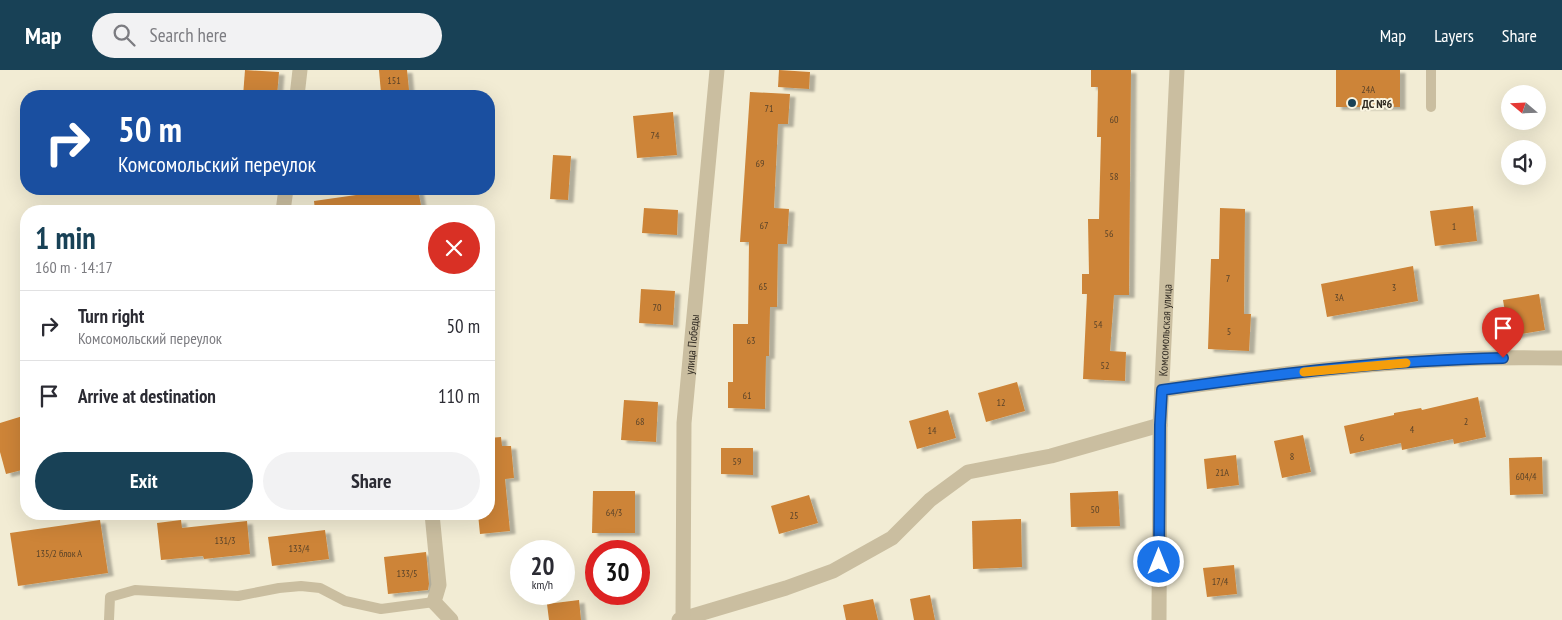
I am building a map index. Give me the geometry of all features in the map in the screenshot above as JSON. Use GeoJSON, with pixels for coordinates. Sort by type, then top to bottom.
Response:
{"type":"FeatureCollection","features":[{"type":"Feature","properties":{"kind":"street"},"geometry":{"type":"LineString","coordinates":[[298,90],[300,70]]}},
{"type":"Feature","properties":{"kind":"street","name":"улица Победы"},"geometry":{"type":"LineString","coordinates":[[681,620],[684,423],[717,70]]}},
{"type":"Feature","properties":{"kind":"street","name":"Комсомольская улица"},"geometry":{"type":"LineString","coordinates":[[1159,620],[1160,425],[1177,70]]}},
{"type":"Feature","properties":{"kind":"street"},"geometry":{"type":"LineString","coordinates":[[1162,390],[1244,378],[1373,365],[1464,359],[1562,358]]}},
{"type":"Feature","properties":{"kind":"street"},"geometry":{"type":"LineString","coordinates":[[681,620],[833,571],[892,538],[930,500],[968,472],[1050,456],[1160,425]]}},
{"type":"Feature","properties":{"kind":"street"},"geometry":{"type":"LineString","coordinates":[[433,520],[440,585],[434,602],[451,620]]}},
{"type":"Feature","properties":{"kind":"lane"},"geometry":{"type":"LineString","coordinates":[[1431,70],[1432,107]]}},
{"type":"Feature","properties":{"kind":"lane"},"geometry":{"type":"LineString","coordinates":[[108,620],[110,598],[136,590],[238,596],[301,586],[320,588],[344,601],[381,609],[434,602]]}},
{"type":"Feature","properties":{"kind":"building"},"geometry":{"type":"Polygon","coordinates":[[[245,70],[279,72],[278,90],[243,90],[245,70]]]}},
{"type":"Feature","properties":{"kind":"building"},"geometry":{"type":"Polygon","coordinates":[[[379,70],[407,70],[409,90],[381,90],[379,70]]]}},
{"type":"Feature","properties":{"kind":"building"},"geometry":{"type":"Polygon","coordinates":[[[779,70],[810,72],[809,89],[778,87],[779,70]]]}},
{"type":"Feature","properties":{"kind":"building"},"geometry":{"type":"Polygon","coordinates":[[[1091,70],[1131,70],[1129,295],[1114,295],[1110,351],[1126,352],[1125,381],[1083,379],[1087,294],[1082,294],[1082,274],[1089,274],[1088,219],[1099,219],[1101,137],[1097,137],[1098,87],[1091,87],[1091,70]]]}},
{"type":"Feature","properties":{"kind":"building"},"geometry":{"type":"Polygon","coordinates":[[[1336,70],[1400,70],[1400,107],[1336,107],[1336,70]]]}},
{"type":"Feature","properties":{"kind":"building"},"geometry":{"type":"Polygon","coordinates":[[[750,92],[790,94],[788,124],[778,124],[774,208],[789,209],[787,244],[778,244],[777,307],[770,307],[769,356],[766,356],[765,409],[728,408],[728,382],[733,382],[733,324],[748,324],[749,242],[740,242],[750,92]]]}},
{"type":"Feature","properties":{"kind":"building"},"geometry":{"type":"Polygon","coordinates":[[[673,112],[677,155],[637,158],[633,116],[673,112]]]}},
{"type":"Feature","properties":{"kind":"building"},"geometry":{"type":"Polygon","coordinates":[[[553,155],[571,156],[568,200],[550,199],[553,155]]]}},
{"type":"Feature","properties":{"kind":"building"},"geometry":{"type":"Polygon","coordinates":[[[356,195],[419,195],[421,205],[314,205],[314,201],[356,195]]]}},
{"type":"Feature","properties":{"kind":"building"},"geometry":{"type":"Polygon","coordinates":[[[1473,206],[1477,241],[1435,246],[1430,211],[1473,206]]]}},
{"type":"Feature","properties":{"kind":"building"},"geometry":{"type":"Polygon","coordinates":[[[644,208],[678,210],[677,235],[642,233],[644,208]]]}},
{"type":"Feature","properties":{"kind":"building"},"geometry":{"type":"Polygon","coordinates":[[[1220,208],[1245,209],[1244,314],[1251,314],[1249,351],[1208,349],[1211,259],[1219,259],[1220,208]]]}},
{"type":"Feature","properties":{"kind":"building"},"geometry":{"type":"Polygon","coordinates":[[[1413,266],[1418,301],[1327,317],[1321,284],[1413,266]]]}},
{"type":"Feature","properties":{"kind":"building"},"geometry":{"type":"Polygon","coordinates":[[[641,289],[675,291],[673,325],[639,323],[641,289]]]}},
{"type":"Feature","properties":{"kind":"building"},"geometry":{"type":"Polygon","coordinates":[[[1539,294],[1545,330],[1509,336],[1503,300],[1539,294]]]}},
{"type":"Feature","properties":{"kind":"building"},"geometry":{"type":"Polygon","coordinates":[[[1017,382],[1025,411],[986,422],[978,393],[1017,382]]]}},
{"type":"Feature","properties":{"kind":"building"},"geometry":{"type":"Polygon","coordinates":[[[1478,397],[1486,437],[1454,444],[1453,439],[1402,450],[1401,443],[1350,454],[1344,426],[1394,415],[1394,413],[1421,408],[1422,410],[1478,397]]]}},
{"type":"Feature","properties":{"kind":"building"},"geometry":{"type":"Polygon","coordinates":[[[624,400],[658,402],[656,442],[621,440],[624,400]]]}},
{"type":"Feature","properties":{"kind":"building"},"geometry":{"type":"Polygon","coordinates":[[[948,410],[956,438],[917,449],[909,421],[948,410]]]}},
{"type":"Feature","properties":{"kind":"building"},"geometry":{"type":"Polygon","coordinates":[[[20,417],[20,470],[6,474],[0,452],[0,423],[20,417]]]}},
{"type":"Feature","properties":{"kind":"building"},"geometry":{"type":"Polygon","coordinates":[[[1303,435],[1311,472],[1282,478],[1274,441],[1303,435]]]}},
{"type":"Feature","properties":{"kind":"building"},"geometry":{"type":"Polygon","coordinates":[[[501,437],[502,446],[511,446],[514,478],[505,479],[510,531],[480,534],[479,520],[495,520],[495,438],[501,437]]]}},
{"type":"Feature","properties":{"kind":"building"},"geometry":{"type":"Polygon","coordinates":[[[721,448],[753,448],[753,475],[721,474],[721,448]]]}},
{"type":"Feature","properties":{"kind":"building"},"geometry":{"type":"Polygon","coordinates":[[[1236,455],[1239,485],[1207,489],[1204,459],[1236,455]]]}},
{"type":"Feature","properties":{"kind":"building"},"geometry":{"type":"Polygon","coordinates":[[[1542,457],[1543,494],[1510,495],[1509,458],[1542,457]]]}},
{"type":"Feature","properties":{"kind":"building"},"geometry":{"type":"Polygon","coordinates":[[[593,491],[635,491],[635,533],[592,533],[593,491]]]}},
{"type":"Feature","properties":{"kind":"building"},"geometry":{"type":"Polygon","coordinates":[[[1118,491],[1120,526],[1071,527],[1070,493],[1118,491]]]}},
{"type":"Feature","properties":{"kind":"building"},"geometry":{"type":"Polygon","coordinates":[[[809,495],[818,523],[779,534],[771,506],[809,495]]]}},
{"type":"Feature","properties":{"kind":"building"},"geometry":{"type":"Polygon","coordinates":[[[1021,519],[1022,567],[973,569],[972,521],[1021,519]]]}},
{"type":"Feature","properties":{"kind":"building"},"geometry":{"type":"Polygon","coordinates":[[[100,520],[108,573],[18,586],[10,533],[100,520]]]}},
{"type":"Feature","properties":{"kind":"building"},"geometry":{"type":"Polygon","coordinates":[[[181,520],[182,528],[247,521],[250,554],[204,559],[203,556],[161,560],[157,523],[181,520]]]}},
{"type":"Feature","properties":{"kind":"building"},"geometry":{"type":"Polygon","coordinates":[[[325,530],[329,559],[272,566],[268,537],[325,530]]]}},
{"type":"Feature","properties":{"kind":"building"},"geometry":{"type":"Polygon","coordinates":[[[426,552],[428,590],[388,594],[384,557],[426,552]]]}},
{"type":"Feature","properties":{"kind":"building"},"geometry":{"type":"Polygon","coordinates":[[[1234,565],[1237,594],[1207,597],[1203,568],[1234,565]]]}},
{"type":"Feature","properties":{"kind":"building"},"geometry":{"type":"Polygon","coordinates":[[[930,595],[935,620],[914,620],[910,599],[930,595]]]}},
{"type":"Feature","properties":{"kind":"building"},"geometry":{"type":"Polygon","coordinates":[[[873,599],[878,620],[846,620],[843,605],[873,599]]]}},
{"type":"Feature","properties":{"kind":"building"},"geometry":{"type":"Polygon","coordinates":[[[575,600],[579,600],[581,620],[549,620],[547,605],[575,605],[575,600]]]}},
{"type":"Feature","properties":{"kind":"slow traffic"},"geometry":{"type":"LineString","coordinates":[[1304,372],[1406,363]]}},
{"type":"Feature","properties":{"kind":"place","name":"ДС №6"},"geometry":{"type":"Point","coordinates":[1352,103]}},
{"type":"Feature","properties":{"kind":"route"},"geometry":{"type":"LineString","coordinates":[[1159,562],[1162,390],[1244,378],[1373,365],[1503,358]]}}]}
